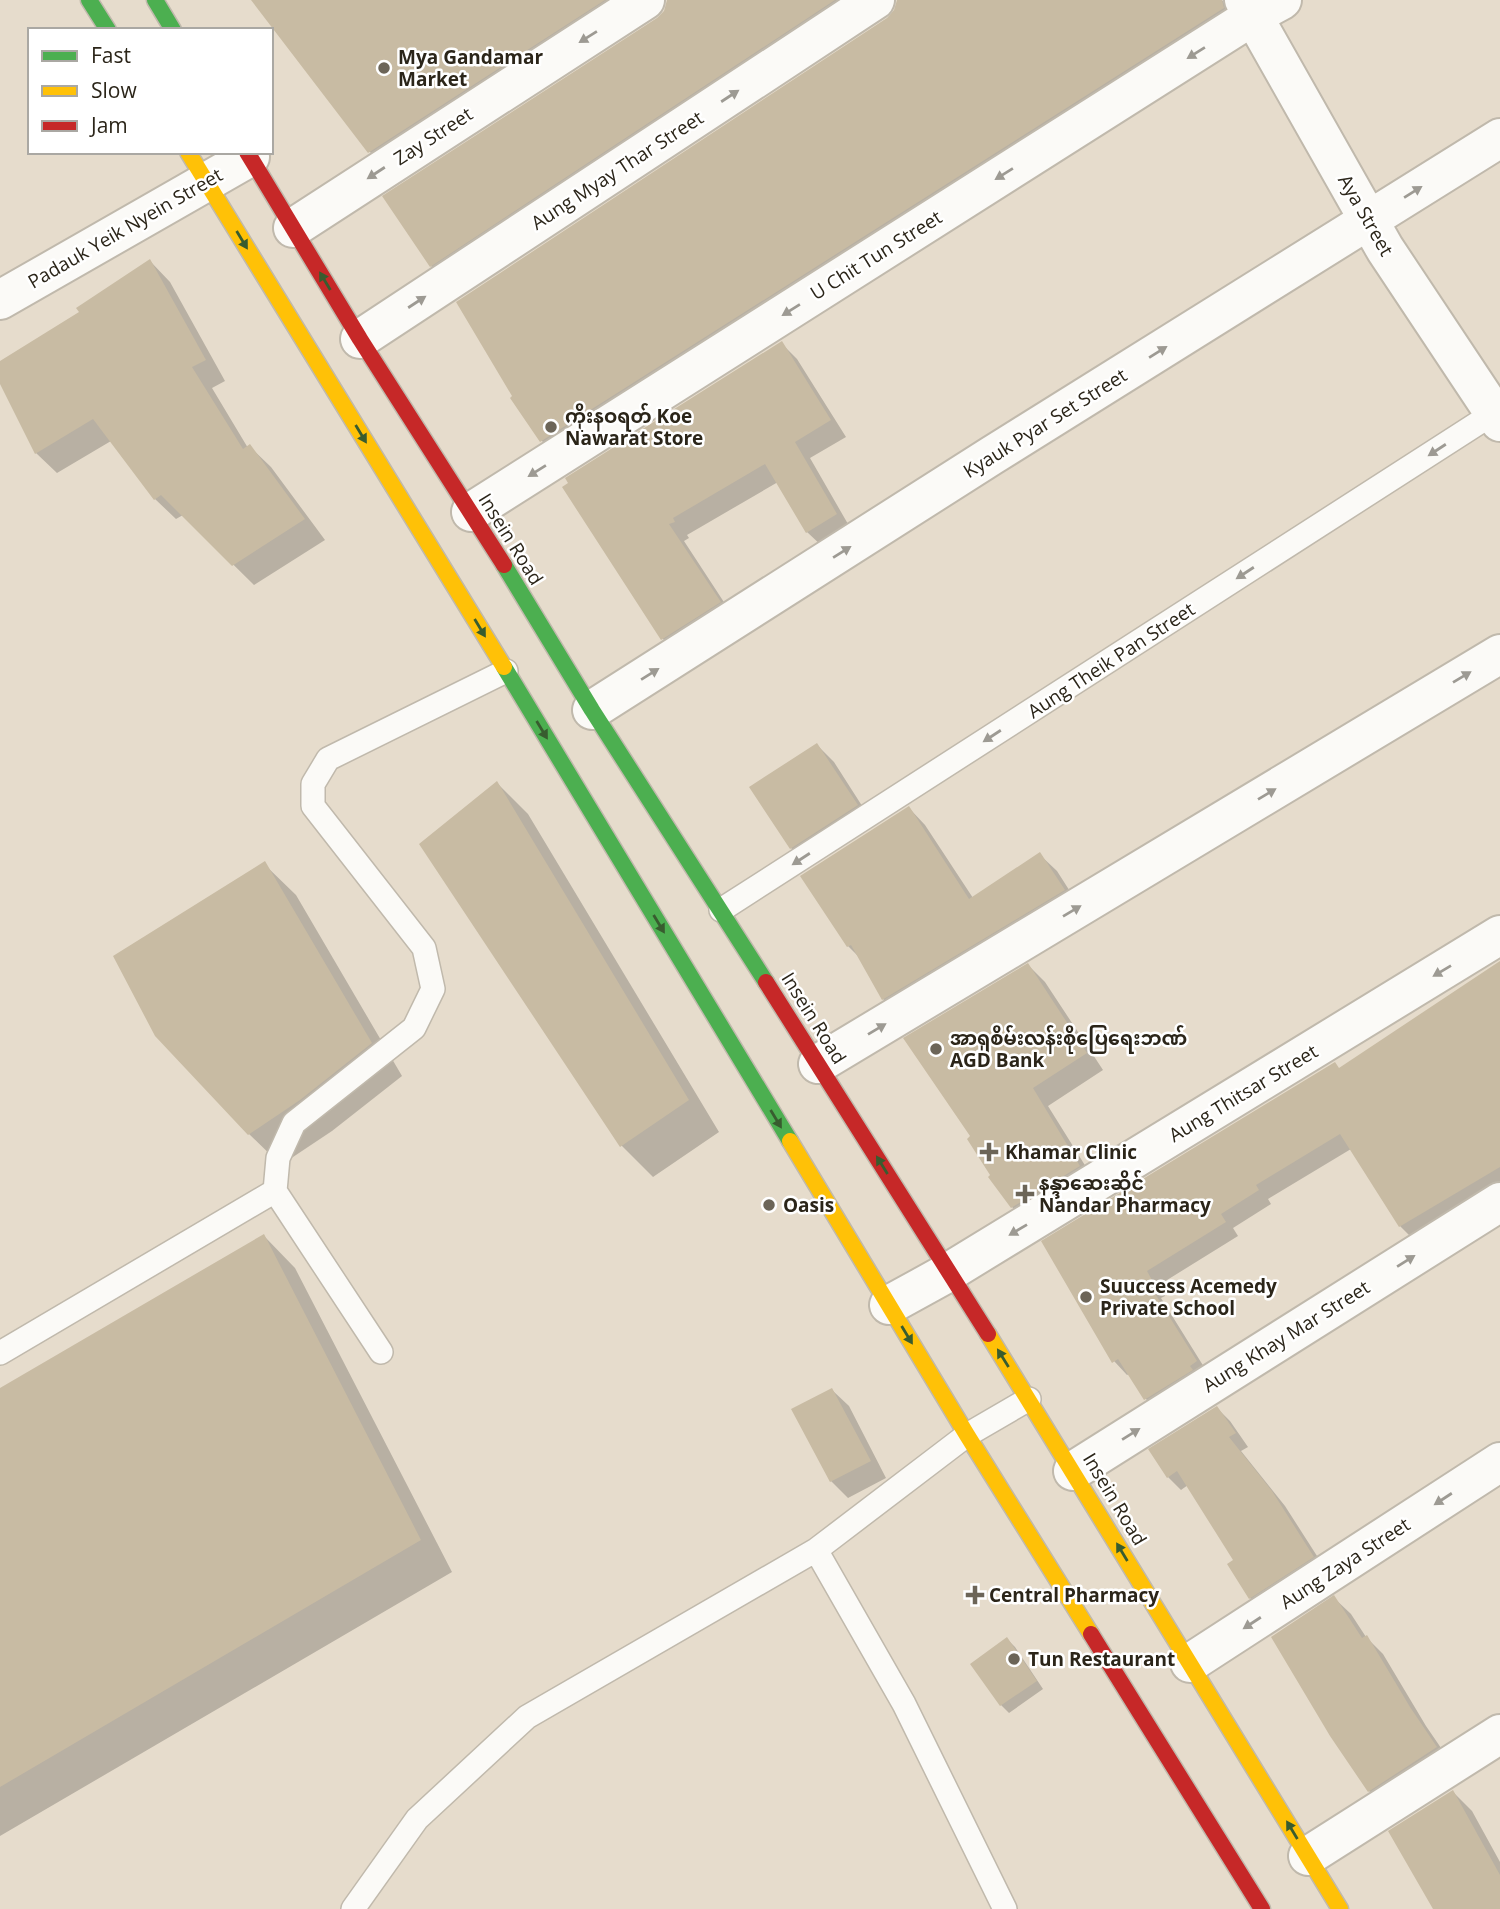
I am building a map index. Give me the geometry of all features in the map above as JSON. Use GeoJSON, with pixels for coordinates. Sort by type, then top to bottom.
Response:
{"type":"FeatureCollection","features":[{"type":"Feature","properties":{"kind":"main road"},"geometry":{"type":"LineString","coordinates":[[89,0],[107,28]]}},
{"type":"Feature","properties":{"kind":"main road"},"geometry":{"type":"LineString","coordinates":[[155,0],[172,28]]}},
{"type":"Feature","properties":{"kind":"main road","name":"Insein Road"},"geometry":{"type":"LineString","coordinates":[[249,155],[360,339],[592,710],[1029,1399],[1340,1909]]}},
{"type":"Feature","properties":{"kind":"main road"},"geometry":{"type":"LineString","coordinates":[[197,167],[506,671],[967,1435],[1262,1909]]}},
{"type":"Feature","properties":{"kind":"street","name":"Zay Street"},"geometry":{"type":"LineString","coordinates":[[293,228],[645,0]]}},
{"type":"Feature","properties":{"kind":"street","name":"Aung Myay Thar Street"},"geometry":{"type":"LineString","coordinates":[[360,339],[874,0]]}},
{"type":"Feature","properties":{"kind":"street","name":"Aya Street"},"geometry":{"type":"LineString","coordinates":[[1260,5],[1385,249],[1498,415]]}},
{"type":"Feature","properties":{"kind":"street","name":"U Chit Tun Street"},"geometry":{"type":"LineString","coordinates":[[471,513],[1260,5]]}},
{"type":"Feature","properties":{"kind":"street","name":"Kyauk Pyar Set Street"},"geometry":{"type":"LineString","coordinates":[[592,710],[1500,138]]}},
{"type":"Feature","properties":{"kind":"street","name":"Padauk Yeik Nyein Street"},"geometry":{"type":"LineString","coordinates":[[0,300],[197,167],[249,155]]}},
{"type":"Feature","properties":{"kind":"street"},"geometry":{"type":"LineString","coordinates":[[818,1064],[1500,654]]}},
{"type":"Feature","properties":{"kind":"street","name":"Aung Thitsar Street"},"geometry":{"type":"LineString","coordinates":[[889,1305],[949,1272],[1500,935]]}},
{"type":"Feature","properties":{"kind":"street","name":"Aung Khay Mar Street"},"geometry":{"type":"LineString","coordinates":[[1073,1471],[1500,1202]]}},
{"type":"Feature","properties":{"kind":"street","name":"Aung Zaya Street"},"geometry":{"type":"LineString","coordinates":[[1190,1663],[1500,1462]]}},
{"type":"Feature","properties":{"kind":"street"},"geometry":{"type":"LineString","coordinates":[[1308,1856],[1500,1734]]}},
{"type":"Feature","properties":{"kind":"lane","name":"Aung Theik Pan Street"},"geometry":{"type":"LineString","coordinates":[[721,910],[1498,415]]}},
{"type":"Feature","properties":{"kind":"lane"},"geometry":{"type":"LineString","coordinates":[[380,1352],[275,1191],[278,1158],[294,1123],[414,1028],[433,989],[424,948],[313,806],[313,784],[328,759],[506,671]]}},
{"type":"Feature","properties":{"kind":"lane"},"geometry":{"type":"LineString","coordinates":[[0,1353],[275,1191]]}},
{"type":"Feature","properties":{"kind":"lane"},"geometry":{"type":"LineString","coordinates":[[353,1909],[417,1819],[527,1717],[816,1550],[967,1435],[1029,1399]]}},
{"type":"Feature","properties":{"kind":"lane"},"geometry":{"type":"LineString","coordinates":[[816,1550],[904,1704],[1004,1909]]}},
{"type":"Feature","properties":{"kind":"building","name":"Mya Gandamar Market"},"geometry":{"type":"Polygon","coordinates":[[[251,0],[605,0],[368,153],[251,0]]]}},
{"type":"Feature","properties":{"kind":"building"},"geometry":{"type":"Polygon","coordinates":[[[667,0],[835,0],[430,267],[382,196],[657,18],[664,11],[667,0]]]}},
{"type":"Feature","properties":{"kind":"building"},"geometry":{"type":"Polygon","coordinates":[[[897,0],[1222,0],[1224,8],[540,442],[510,398],[512,396],[456,302],[887,18],[894,10],[897,0]]]}},
{"type":"Feature","properties":{"kind":"building"},"geometry":{"type":"Polygon","coordinates":[[[150,259],[206,360],[192,367],[243,449],[250,444],[305,519],[232,566],[161,495],[154,500],[93,419],[35,454],[0,384],[0,361],[79,312],[76,308],[150,259]]]}},
{"type":"Feature","properties":{"kind":"building"},"geometry":{"type":"Polygon","coordinates":[[[782,341],[831,420],[795,442],[837,514],[806,533],[765,464],[673,518],[675,522],[669,524],[721,602],[661,640],[562,487],[568,483],[565,478],[782,341]]]}},
{"type":"Feature","properties":{"kind":"building"},"geometry":{"type":"Polygon","coordinates":[[[817,743],[858,805],[790,849],[749,787],[817,743]]]}},
{"type":"Feature","properties":{"kind":"building"},"geometry":{"type":"Polygon","coordinates":[[[497,781],[689,1100],[620,1147],[419,844],[497,781]]]}},
{"type":"Feature","properties":{"kind":"building"},"geometry":{"type":"Polygon","coordinates":[[[909,806],[969,899],[1040,852],[1065,890],[882,1000],[851,945],[847,947],[800,876],[909,806]]]}},
{"type":"Feature","properties":{"kind":"building"},"geometry":{"type":"Polygon","coordinates":[[[265,861],[372,1043],[300,1100],[248,1135],[155,1036],[113,956],[265,861]]]}},
{"type":"Feature","properties":{"kind":"building"},"geometry":{"type":"Polygon","coordinates":[[[1500,961],[1500,1167],[1399,1227],[1340,1134],[1256,1185],[1259,1190],[1221,1214],[1226,1222],[1147,1271],[1153,1282],[1149,1284],[1197,1361],[1190,1366],[1193,1370],[1144,1400],[1118,1359],[1112,1363],[1041,1241],[1335,1062],[1339,1068],[1500,961]]]}},
{"type":"Feature","properties":{"kind":"building"},"geometry":{"type":"Polygon","coordinates":[[[1028,963],[1087,1053],[1033,1088],[1080,1166],[1011,1208],[988,1177],[990,1175],[967,1139],[970,1136],[903,1038],[1028,963]]]}},
{"type":"Feature","properties":{"kind":"building"},"geometry":{"type":"Polygon","coordinates":[[[264,1234],[421,1540],[0,1787],[0,1388],[264,1234]]]}},
{"type":"Feature","properties":{"kind":"building"},"geometry":{"type":"Polygon","coordinates":[[[832,1388],[871,1461],[830,1482],[791,1409],[832,1388]]]}},
{"type":"Feature","properties":{"kind":"building"},"geometry":{"type":"Polygon","coordinates":[[[1217,1406],[1236,1433],[1229,1437],[1272,1491],[1314,1557],[1249,1599],[1227,1564],[1233,1560],[1177,1471],[1167,1478],[1148,1449],[1217,1406]]]}},
{"type":"Feature","properties":{"kind":"building"},"geometry":{"type":"Polygon","coordinates":[[[1334,1595],[1362,1638],[1367,1635],[1437,1747],[1368,1792],[1330,1736],[1271,1637],[1334,1595]]]}},
{"type":"Feature","properties":{"kind":"building"},"geometry":{"type":"Polygon","coordinates":[[[1007,1637],[1037,1681],[1000,1706],[970,1664],[1007,1637]]]}},
{"type":"Feature","properties":{"kind":"building"},"geometry":{"type":"Polygon","coordinates":[[[1453,1790],[1500,1875],[1500,1909],[1433,1909],[1388,1831],[1453,1790]]]}},
{"type":"Feature","properties":{"kind":"traffic: fast"},"geometry":{"type":"LineString","coordinates":[[89,0],[107,28]]}},
{"type":"Feature","properties":{"kind":"traffic: fast"},"geometry":{"type":"LineString","coordinates":[[155,0],[172,28]]}},
{"type":"Feature","properties":{"kind":"traffic: fast"},"geometry":{"type":"LineString","coordinates":[[504,565],[592,710],[766,982]]}},
{"type":"Feature","properties":{"kind":"traffic: fast"},"geometry":{"type":"LineString","coordinates":[[504,667],[790,1141]]}},
{"type":"Feature","properties":{"kind":"traffic: slow"},"geometry":{"type":"LineString","coordinates":[[189,154],[504,667]]}},
{"type":"Feature","properties":{"kind":"traffic: slow"},"geometry":{"type":"LineString","coordinates":[[790,1141],[967,1435],[1091,1634]]}},
{"type":"Feature","properties":{"kind":"traffic: slow"},"geometry":{"type":"LineString","coordinates":[[988,1334],[1340,1909]]}},
{"type":"Feature","properties":{"kind":"traffic: jam"},"geometry":{"type":"LineString","coordinates":[[248,154],[360,339],[504,565]]}},
{"type":"Feature","properties":{"kind":"traffic: jam"},"geometry":{"type":"LineString","coordinates":[[766,982],[988,1334]]}},
{"type":"Feature","properties":{"kind":"traffic: jam"},"geometry":{"type":"LineString","coordinates":[[1091,1634],[1262,1909]]}},
{"type":"Feature","properties":{"kind":"place","name":"Mya Gandamar Market"},"geometry":{"type":"Point","coordinates":[384,68]}},
{"type":"Feature","properties":{"kind":"place","name":"ကိုးနဝရတ် Koe Nawarat Store"},"geometry":{"type":"Point","coordinates":[551,427]}},
{"type":"Feature","properties":{"kind":"place","name":"အာရှစိမ်းလန်းစိုပြေရေးဘဏ် AGD Bank"},"geometry":{"type":"Point","coordinates":[936,1049]}},
{"type":"Feature","properties":{"kind":"place","name":"Khamar Clinic"},"geometry":{"type":"Point","coordinates":[989,1152]}},
{"type":"Feature","properties":{"kind":"place","name":"နန္ဒာဆေးဆိုင် Nandar Pharmacy"},"geometry":{"type":"Point","coordinates":[1025,1194]}},
{"type":"Feature","properties":{"kind":"place","name":"Oasis"},"geometry":{"type":"Point","coordinates":[769,1205]}},
{"type":"Feature","properties":{"kind":"place","name":"Suuccess Acemedy Private School"},"geometry":{"type":"Point","coordinates":[1086,1297]}},
{"type":"Feature","properties":{"kind":"place","name":"Central Pharmacy"},"geometry":{"type":"Point","coordinates":[975,1595]}},
{"type":"Feature","properties":{"kind":"place","name":"Tun Restaurant"},"geometry":{"type":"Point","coordinates":[1014,1659]}}]}
